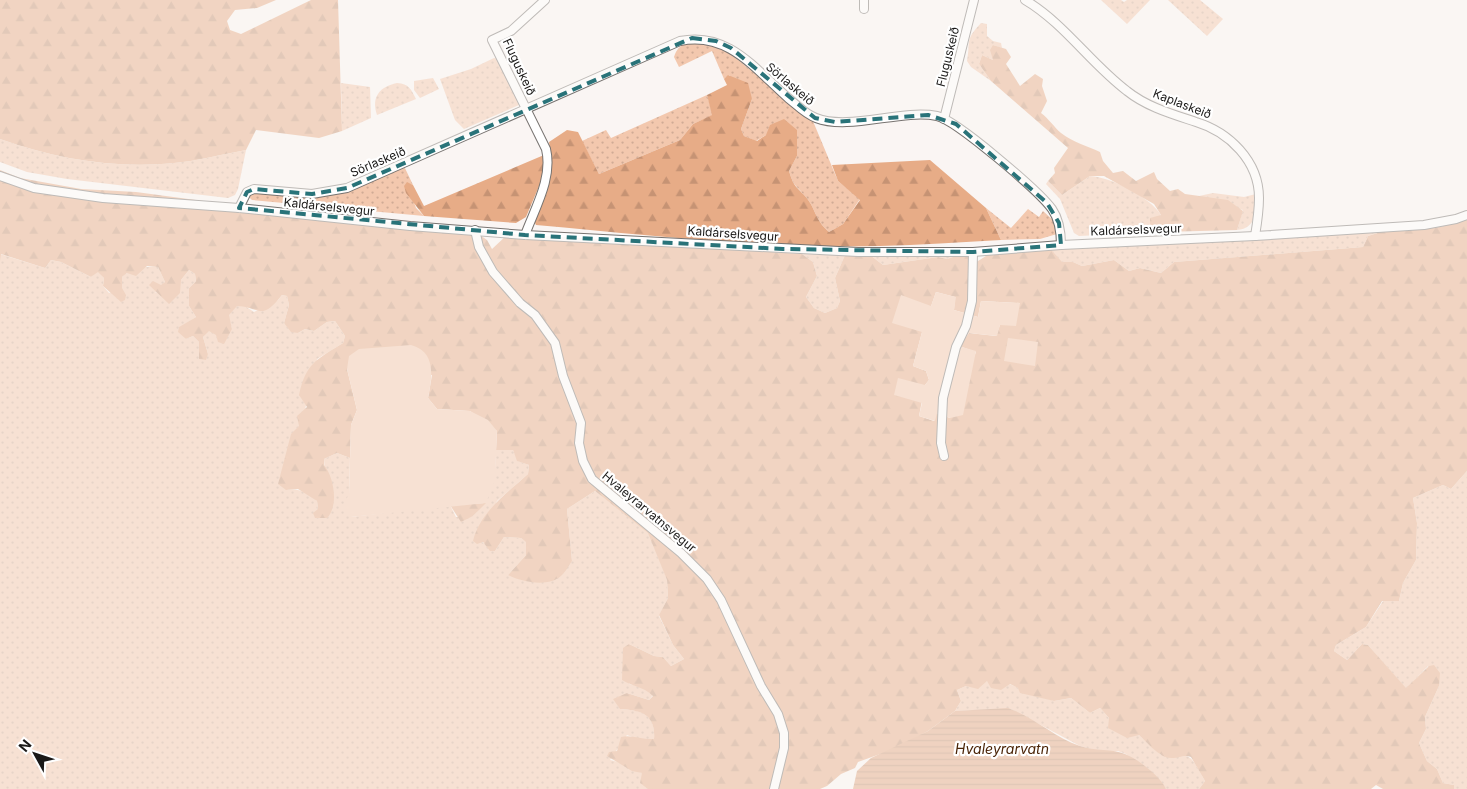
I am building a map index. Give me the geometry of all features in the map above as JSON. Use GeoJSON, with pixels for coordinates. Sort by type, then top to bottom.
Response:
{"type":"FeatureCollection","features":[{"type":"Feature","properties":{"kind":"street","name":"Fluguskeið"},"geometry":{"type":"LineString","coordinates":[[526,108],[492,40],[511,31],[545,0]]}},
{"type":"Feature","properties":{"kind":"street"},"geometry":{"type":"LineString","coordinates":[[864,0],[864,9]]}},
{"type":"Feature","properties":{"kind":"street","name":"Fluguskeið"},"geometry":{"type":"LineString","coordinates":[[944,119],[974,0]]}},
{"type":"Feature","properties":{"kind":"street","name":"Kaplaskeið"},"geometry":{"type":"LineString","coordinates":[[1025,0],[1047,16],[1131,95],[1162,111],[1216,130],[1240,149],[1256,177],[1259,197],[1256,236]]}},
{"type":"Feature","properties":{"kind":"street","name":"Sörlaskeið"},"geometry":{"type":"LineString","coordinates":[[239,208],[247,192],[254,189],[312,194],[347,188],[680,40],[704,38],[731,48],[794,103],[816,118],[836,122],[928,115],[944,119],[961,128],[1047,203],[1059,222],[1061,245]]}},
{"type":"Feature","properties":{"kind":"street"},"geometry":{"type":"LineString","coordinates":[[525,235],[544,185],[549,161],[546,149],[526,108]]}},
{"type":"Feature","properties":{"kind":"street","name":"Kaldárselsvegur"},"geometry":{"type":"LineString","coordinates":[[0,176],[34,188],[64,193],[239,208],[400,225],[525,235],[858,252],[973,252],[1061,245],[1256,236],[1424,225],[1467,215]]}},
{"type":"Feature","properties":{"kind":"street","name":"Hvaleyrarvatnsvegur"},"geometry":{"type":"LineString","coordinates":[[475,230],[479,247],[493,272],[520,303],[535,315],[556,343],[563,376],[581,423],[579,444],[583,461],[592,479],[681,552],[707,579],[721,600],[761,686],[778,714],[784,733],[784,748],[774,789]]}},
{"type":"Feature","properties":{"kind":"street"},"geometry":{"type":"LineString","coordinates":[[944,456],[941,444],[943,398],[956,347],[966,326],[972,301],[973,252]]}},
{"type":"Feature","properties":{"kind":"highlighted area"},"geometry":{"type":"Polygon","coordinates":[[[692,38],[716,41],[731,48],[815,118],[835,122],[928,115],[956,124],[1047,203],[1059,223],[1061,245],[973,252],[783,249],[525,235],[239,208],[247,192],[254,189],[312,194],[347,188],[692,38]]]}},
{"type":"Feature","properties":{"kind":"shaded area"},"geometry":{"type":"Polygon","coordinates":[[[1101,0],[1121,0],[1124,2],[1127,0],[1150,0],[1127,24],[1101,0]]]}},
{"type":"Feature","properties":{"kind":"shaded area"},"geometry":{"type":"Polygon","coordinates":[[[1168,0],[1200,0],[1223,19],[1207,36],[1168,0]]]}},
{"type":"Feature","properties":{"kind":"shaded area"},"geometry":{"type":"Polygon","coordinates":[[[981,23],[987,24],[987,36],[993,41],[1001,43],[1002,48],[993,45],[993,60],[982,55],[979,64],[991,81],[971,67],[967,61],[970,38],[981,23]]]}},
{"type":"Feature","properties":{"kind":"shaded area"},"geometry":{"type":"Polygon","coordinates":[[[704,42],[721,46],[783,96],[810,114],[838,181],[860,199],[843,224],[829,232],[820,223],[809,200],[795,185],[789,171],[797,156],[766,135],[756,141],[744,136],[741,129],[752,99],[729,75],[724,79],[712,51],[679,67],[674,57],[682,45],[704,42]]]}},
{"type":"Feature","properties":{"kind":"shaded area"},"geometry":{"type":"Polygon","coordinates":[[[494,58],[502,60],[520,100],[519,105],[464,129],[455,120],[440,79],[471,69],[494,58]]]}},
{"type":"Feature","properties":{"kind":"shaded area"},"geometry":{"type":"Polygon","coordinates":[[[433,78],[439,89],[420,98],[414,90],[414,81],[433,78]]]}},
{"type":"Feature","properties":{"kind":"shaded area"},"geometry":{"type":"Polygon","coordinates":[[[341,83],[370,87],[371,118],[342,131],[341,83]]]}},
{"type":"Feature","properties":{"kind":"shaded area"},"geometry":{"type":"Polygon","coordinates":[[[397,83],[409,88],[416,99],[377,115],[375,103],[378,93],[386,87],[397,83]]]}},
{"type":"Feature","properties":{"kind":"shaded area"},"geometry":{"type":"Polygon","coordinates":[[[707,95],[713,115],[693,124],[680,140],[599,174],[582,141],[606,130],[611,138],[707,95]]]}},
{"type":"Feature","properties":{"kind":"shaded area"},"geometry":{"type":"Polygon","coordinates":[[[0,139],[64,157],[130,165],[183,162],[246,150],[238,189],[235,195],[228,198],[67,179],[27,172],[0,162],[0,139]]]}},
{"type":"Feature","properties":{"kind":"shaded area"},"geometry":{"type":"Polygon","coordinates":[[[404,166],[413,185],[407,183],[416,208],[424,216],[252,200],[249,197],[255,190],[317,193],[336,191],[404,166]]]}},
{"type":"Feature","properties":{"kind":"shaded area"},"geometry":{"type":"Polygon","coordinates":[[[1090,176],[1119,184],[1148,201],[1161,215],[1150,225],[1162,232],[1079,236],[1074,233],[1060,199],[1046,184],[1048,181],[1062,195],[1090,176]]]}},
{"type":"Feature","properties":{"kind":"shaded area"},"geometry":{"type":"Polygon","coordinates":[[[1213,193],[1244,197],[1256,194],[1255,212],[1252,222],[1244,229],[1237,230],[1243,210],[1199,196],[1213,193]]]}},
{"type":"Feature","properties":{"kind":"shaded area"},"geometry":{"type":"Polygon","coordinates":[[[986,208],[1011,228],[1028,209],[1039,217],[1043,211],[1054,221],[1057,234],[1040,239],[1001,240],[986,208]]]}},
{"type":"Feature","properties":{"kind":"shaded area"},"geometry":{"type":"Polygon","coordinates":[[[1387,230],[1368,236],[1363,247],[1174,262],[1161,273],[1140,268],[1129,271],[1114,260],[1082,266],[1073,262],[1061,262],[1048,246],[1387,230]]]}},
{"type":"Feature","properties":{"kind":"shaded area"},"geometry":{"type":"Polygon","coordinates":[[[954,252],[953,257],[947,259],[938,257],[883,265],[870,255],[954,252]]]}},
{"type":"Feature","properties":{"kind":"shaded area"},"geometry":{"type":"Polygon","coordinates":[[[0,254],[45,268],[51,260],[61,262],[91,277],[98,271],[104,278],[103,286],[109,293],[122,288],[122,277],[139,268],[158,267],[165,282],[155,293],[181,280],[189,270],[195,274],[196,281],[189,288],[189,306],[196,317],[180,327],[186,339],[193,336],[199,342],[199,359],[208,354],[203,337],[209,330],[216,334],[232,329],[228,315],[236,306],[245,306],[254,312],[278,300],[282,295],[287,296],[289,305],[284,323],[298,333],[305,329],[314,331],[327,322],[335,321],[345,336],[343,343],[317,359],[286,490],[299,490],[310,495],[317,501],[318,509],[327,518],[324,459],[337,453],[350,458],[349,495],[351,517],[450,505],[456,517],[473,516],[485,500],[494,478],[496,450],[513,450],[518,461],[529,465],[528,474],[497,501],[482,542],[495,551],[504,537],[521,538],[527,542],[526,555],[508,575],[572,561],[567,509],[595,491],[649,533],[667,579],[668,598],[659,616],[673,645],[684,659],[671,666],[663,657],[654,656],[629,644],[629,684],[644,687],[653,695],[649,700],[627,693],[620,709],[641,712],[646,715],[652,724],[654,739],[640,740],[627,735],[610,760],[643,773],[648,789],[0,789],[0,254]]]}},
{"type":"Feature","properties":{"kind":"shaded area"},"geometry":{"type":"Polygon","coordinates":[[[802,254],[845,255],[835,278],[840,301],[837,308],[825,313],[814,308],[806,297],[817,276],[813,262],[802,254]]]}},
{"type":"Feature","properties":{"kind":"shaded area"},"geometry":{"type":"Polygon","coordinates":[[[936,292],[956,297],[954,310],[978,317],[981,301],[1020,303],[1016,326],[1000,325],[997,336],[969,333],[962,342],[962,347],[976,351],[963,415],[950,418],[937,413],[935,421],[919,416],[922,403],[894,395],[898,378],[925,385],[929,380],[926,371],[913,366],[922,332],[892,323],[901,295],[931,306],[936,292]]]}},
{"type":"Feature","properties":{"kind":"shaded area"},"geometry":{"type":"Polygon","coordinates":[[[1008,338],[1038,342],[1035,366],[1004,361],[1008,338]]]}},
{"type":"Feature","properties":{"kind":"shaded area"},"geometry":{"type":"Polygon","coordinates":[[[411,345],[425,353],[429,360],[431,382],[428,398],[437,409],[470,411],[488,420],[497,431],[495,480],[486,503],[351,517],[345,513],[345,502],[349,494],[351,425],[357,410],[347,369],[349,356],[359,349],[411,345]]]}},
{"type":"Feature","properties":{"kind":"shaded area"},"geometry":{"type":"Polygon","coordinates":[[[1467,471],[1467,789],[1454,789],[1454,785],[1443,783],[1437,769],[1427,761],[1419,743],[1426,729],[1425,717],[1439,686],[1428,666],[1406,689],[1368,645],[1362,644],[1347,660],[1334,651],[1336,645],[1366,627],[1383,601],[1399,601],[1403,583],[1416,560],[1417,523],[1413,498],[1443,485],[1451,489],[1467,471]]]}},
{"type":"Feature","properties":{"kind":"shaded area"},"geometry":{"type":"Polygon","coordinates":[[[987,681],[1009,684],[1054,701],[1071,698],[1090,713],[1100,708],[1109,718],[1139,735],[1161,755],[1185,755],[1189,757],[1205,781],[1199,789],[1166,789],[1154,775],[1126,754],[1118,751],[1098,751],[1080,746],[1011,709],[955,711],[961,701],[957,690],[987,681]]]}},
{"type":"Feature","properties":{"kind":"green space"},"geometry":{"type":"Polygon","coordinates":[[[0,0],[276,0],[257,8],[235,10],[227,21],[230,30],[241,34],[311,0],[338,0],[342,131],[319,138],[256,130],[246,150],[192,161],[152,165],[86,161],[43,152],[0,139],[0,0]]]}},
{"type":"Feature","properties":{"kind":"green space"},"geometry":{"type":"Polygon","coordinates":[[[993,45],[1006,49],[1011,57],[1006,64],[1020,86],[1035,74],[1043,79],[1042,86],[1047,101],[1041,113],[1058,131],[1100,152],[1103,161],[1113,173],[1123,171],[1136,181],[1154,172],[1157,179],[1170,191],[1178,189],[1185,194],[1228,200],[1243,211],[1237,230],[1162,232],[1150,225],[1150,218],[1161,215],[1154,204],[1104,176],[1090,176],[1062,195],[1048,181],[1055,173],[1054,168],[1068,148],[991,81],[979,64],[982,55],[993,60],[990,50],[993,45]]]}},
{"type":"Feature","properties":{"kind":"green space"},"geometry":{"type":"Polygon","coordinates":[[[728,75],[748,83],[752,99],[741,129],[744,136],[757,141],[766,135],[770,125],[784,119],[797,130],[797,156],[789,171],[795,185],[809,200],[820,223],[829,232],[843,224],[860,200],[838,181],[832,165],[930,160],[986,208],[1001,240],[880,246],[794,245],[707,240],[536,225],[533,219],[542,200],[550,173],[549,142],[567,130],[578,132],[599,174],[680,140],[693,124],[712,115],[707,95],[727,85],[724,79],[728,75]]]}},
{"type":"Feature","properties":{"kind":"green space"},"geometry":{"type":"Polygon","coordinates":[[[544,155],[545,172],[526,217],[516,223],[424,216],[406,193],[404,186],[407,182],[413,185],[424,206],[544,155]]]}},
{"type":"Feature","properties":{"kind":"green space"},"geometry":{"type":"Polygon","coordinates":[[[0,170],[20,178],[81,189],[136,192],[233,205],[470,228],[487,240],[492,249],[507,235],[802,254],[813,262],[817,276],[806,297],[814,308],[825,313],[837,308],[840,301],[835,278],[845,255],[870,255],[883,265],[938,257],[947,259],[953,257],[954,252],[968,255],[970,266],[994,251],[1048,246],[1062,262],[1073,262],[1082,266],[1114,260],[1129,271],[1140,268],[1161,273],[1174,262],[1363,247],[1368,236],[1387,230],[1440,227],[1467,219],[1467,471],[1451,489],[1443,485],[1413,498],[1417,523],[1416,560],[1403,583],[1399,601],[1382,601],[1366,627],[1336,645],[1334,651],[1347,660],[1362,644],[1368,645],[1406,688],[1429,666],[1434,665],[1440,673],[1439,686],[1425,717],[1426,729],[1419,743],[1427,761],[1437,769],[1443,783],[1454,785],[1454,789],[1383,789],[1376,785],[1371,789],[1199,789],[1205,781],[1191,757],[1167,758],[1158,753],[1139,735],[1127,738],[1108,728],[1109,718],[1100,708],[1090,713],[1071,698],[1054,701],[1020,693],[1018,688],[1010,684],[1001,690],[991,688],[987,681],[978,689],[966,686],[957,690],[961,701],[955,711],[928,731],[894,749],[858,762],[855,768],[841,774],[827,786],[820,789],[648,789],[640,783],[642,773],[632,771],[607,756],[609,752],[617,751],[621,737],[654,739],[652,724],[645,715],[640,712],[620,709],[613,699],[627,693],[649,700],[653,696],[645,690],[622,680],[623,648],[629,644],[654,656],[663,657],[671,666],[684,659],[673,645],[659,615],[668,598],[667,580],[648,533],[595,491],[567,509],[572,561],[562,575],[557,579],[543,583],[528,582],[508,575],[526,555],[526,542],[521,538],[504,537],[495,551],[490,551],[483,542],[477,544],[473,541],[488,512],[528,474],[529,465],[517,461],[513,450],[496,450],[497,431],[470,411],[437,409],[428,398],[432,375],[347,369],[357,410],[351,425],[350,458],[337,453],[324,459],[324,465],[333,484],[333,506],[327,518],[315,518],[313,513],[318,509],[317,501],[298,489],[286,490],[278,484],[291,434],[299,426],[297,416],[307,407],[299,395],[305,376],[319,358],[343,343],[345,336],[335,321],[327,322],[314,331],[305,329],[298,333],[291,332],[284,323],[289,305],[287,296],[282,295],[265,311],[237,306],[229,315],[232,329],[224,344],[218,342],[216,335],[209,331],[203,337],[208,354],[206,360],[199,359],[199,342],[193,336],[186,339],[178,332],[179,327],[196,317],[189,306],[189,288],[196,281],[195,274],[189,270],[181,280],[180,293],[169,304],[149,285],[153,281],[161,285],[165,282],[158,267],[147,266],[136,276],[127,273],[122,277],[122,288],[126,295],[125,300],[121,302],[103,286],[104,278],[98,272],[91,277],[61,262],[51,260],[45,268],[1,254],[0,261],[0,170]],[[936,292],[913,366],[926,371],[929,380],[925,385],[919,416],[934,421],[936,413],[950,418],[976,352],[962,347],[962,342],[969,333],[996,336],[1000,325],[1020,303],[981,301],[978,317],[954,310],[955,297],[936,292]]]}},
{"type":"Feature","properties":{"kind":"green space"},"geometry":{"type":"Polygon","coordinates":[[[486,503],[473,516],[461,522],[450,505],[486,503]]]}},
{"type":"Feature","properties":{"kind":"water","name":"Hvaleyrarvatn"},"geometry":{"type":"Polygon","coordinates":[[[1008,708],[1027,716],[1061,738],[1080,746],[1120,752],[1130,756],[1154,774],[1166,789],[853,789],[857,771],[871,758],[928,731],[955,711],[1008,708]]]}}]}
